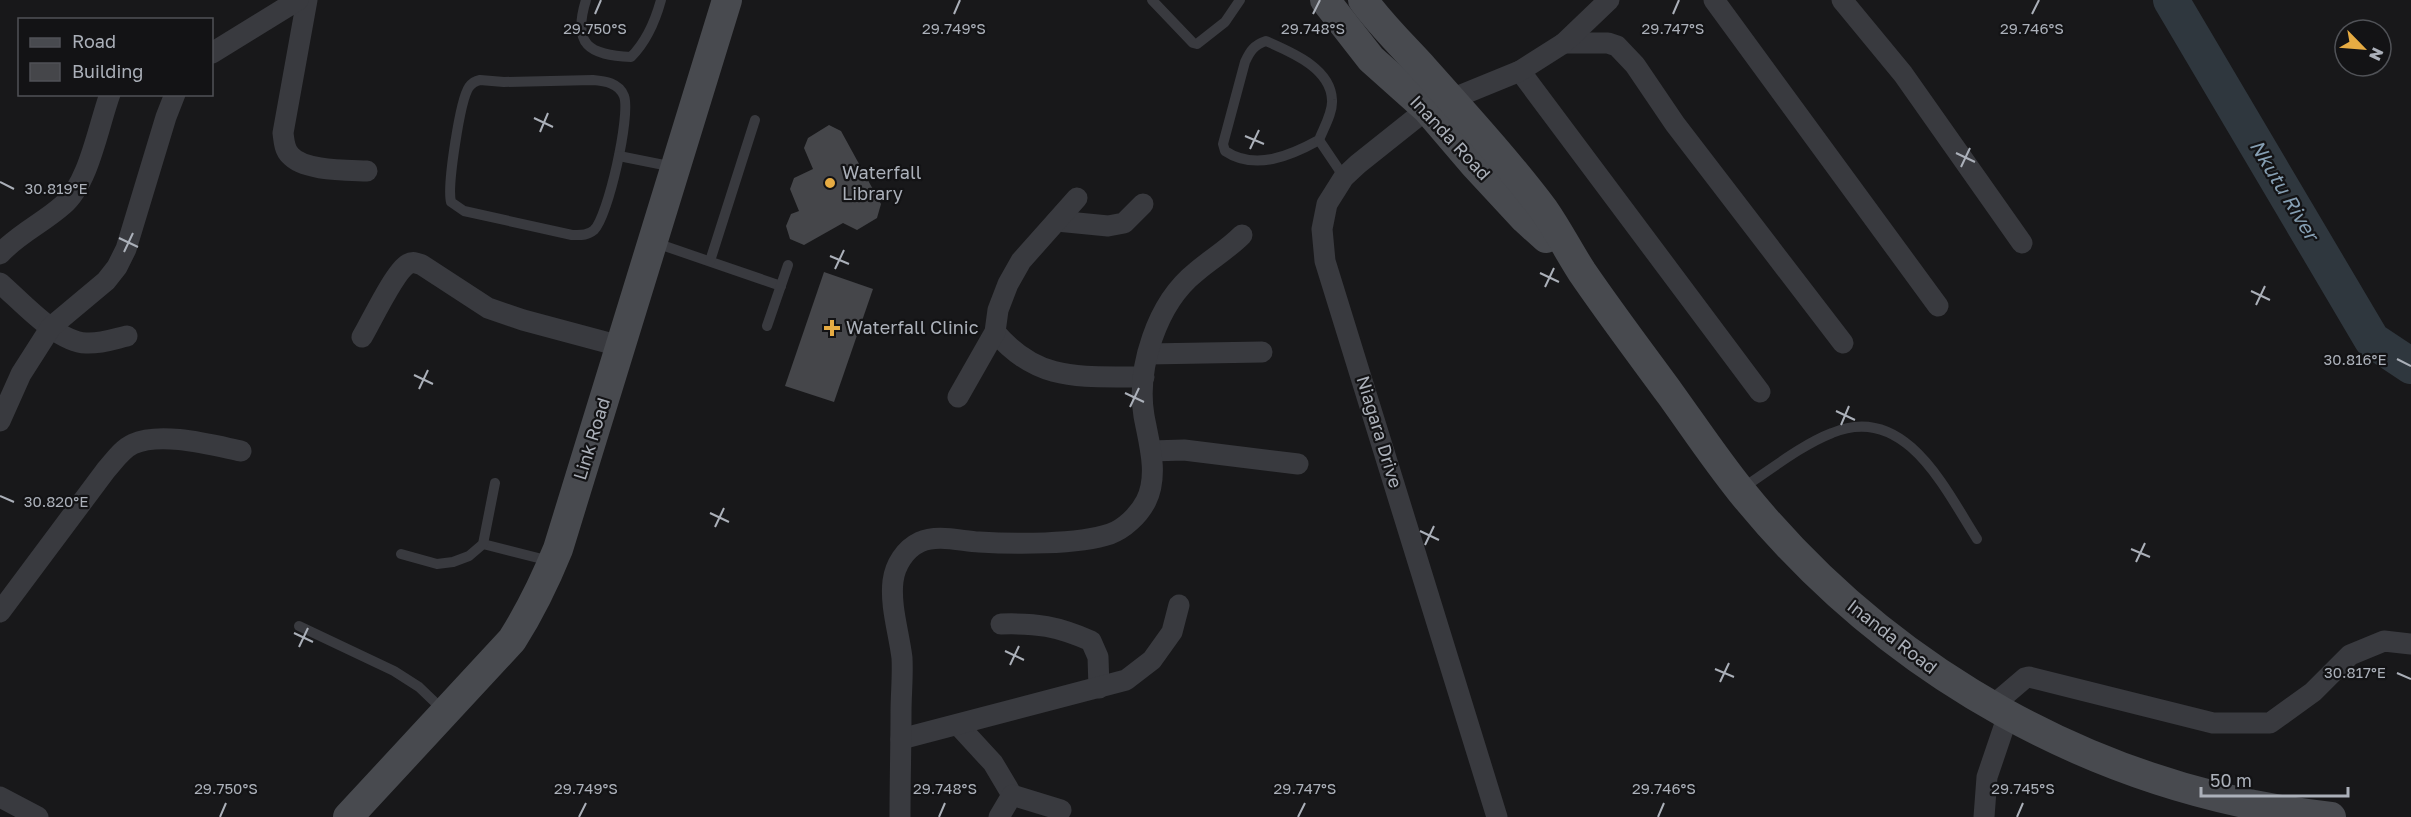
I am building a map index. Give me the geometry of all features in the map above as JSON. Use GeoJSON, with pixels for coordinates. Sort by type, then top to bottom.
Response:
{"type":"FeatureCollection","features":[{"type":"Feature","properties":{"kind":"street"},"geometry":{"type":"LineString","coordinates":[[213,51],[297,0]]}},
{"type":"Feature","properties":{"kind":"street"},"geometry":{"type":"LineString","coordinates":[[307,0],[283,133],[285,146],[289,155],[309,166],[367,171]]}},
{"type":"Feature","properties":{"kind":"street","name":"Link Road"},"geometry":{"type":"LineString","coordinates":[[348,817],[512,640],[532,610],[553,562],[727,0]]}},
{"type":"Feature","properties":{"kind":"street","name":"Inanda Road"},"geometry":{"type":"LineString","coordinates":[[1325,0],[1371,59],[1439,104],[1497,151],[1546,213],[1581,271],[1740,490],[1806,564],[1864,617],[1928,667],[1999,711],[2098,760],[2183,789],[2277,811],[2331,817]]}},
{"type":"Feature","properties":{"kind":"street","name":"Inanda Road"},"geometry":{"type":"LineString","coordinates":[[1363,0],[1439,104]]}},
{"type":"Feature","properties":{"kind":"street","name":"Niagara Drive"},"geometry":{"type":"LineString","coordinates":[[1497,817],[1325,261],[1322,229],[1327,204],[1344,177],[1377,147],[1439,104],[1520,71],[1563,43],[1609,0]]}},
{"type":"Feature","properties":{"kind":"street"},"geometry":{"type":"LineString","coordinates":[[1714,0],[1938,306]]}},
{"type":"Feature","properties":{"kind":"street"},"geometry":{"type":"LineString","coordinates":[[1842,0],[1903,74],[2022,243]]}},
{"type":"Feature","properties":{"kind":"street"},"geometry":{"type":"LineString","coordinates":[[1563,43],[1608,43],[1617,46],[1635,65],[1675,124],[1843,343]]}},
{"type":"Feature","properties":{"kind":"street"},"geometry":{"type":"LineString","coordinates":[[1520,71],[1564,126],[1760,392]]}},
{"type":"Feature","properties":{"kind":"street"},"geometry":{"type":"LineString","coordinates":[[0,254],[25,232],[64,204],[76,189],[85,170],[109,96]]}},
{"type":"Feature","properties":{"kind":"street"},"geometry":{"type":"LineString","coordinates":[[0,421],[21,374],[51,327],[106,281],[117,267],[126,249],[174,96]]}},
{"type":"Feature","properties":{"kind":"street"},"geometry":{"type":"LineString","coordinates":[[958,397],[995,332],[998,310],[1008,284],[1028,253],[1077,198]]}},
{"type":"Feature","properties":{"kind":"street"},"geometry":{"type":"LineString","coordinates":[[1057,221],[1108,226],[1124,223],[1143,204]]}},
{"type":"Feature","properties":{"kind":"street"},"geometry":{"type":"LineString","coordinates":[[900,817],[902,659],[894,612],[893,583],[897,565],[907,551],[920,542],[934,538],[1008,544],[1083,539],[1111,534],[1131,521],[1146,501],[1152,477],[1151,452],[1143,412],[1144,377],[1158,320],[1182,285],[1242,235]]}},
{"type":"Feature","properties":{"kind":"street"},"geometry":{"type":"LineString","coordinates":[[362,337],[399,274],[406,265],[413,262],[422,265],[488,308],[523,320],[620,346]]}},
{"type":"Feature","properties":{"kind":"street"},"geometry":{"type":"LineString","coordinates":[[0,283],[51,327],[73,340],[86,343],[127,336]]}},
{"type":"Feature","properties":{"kind":"street"},"geometry":{"type":"LineString","coordinates":[[995,332],[1022,358],[1040,368],[1063,375],[1144,377]]}},
{"type":"Feature","properties":{"kind":"street"},"geometry":{"type":"LineString","coordinates":[[1148,354],[1262,352]]}},
{"type":"Feature","properties":{"kind":"street"},"geometry":{"type":"LineString","coordinates":[[0,612],[106,470],[122,452],[134,443],[180,439],[241,451]]}},
{"type":"Feature","properties":{"kind":"street"},"geometry":{"type":"LineString","coordinates":[[1151,452],[1184,450],[1298,464]]}},
{"type":"Feature","properties":{"kind":"street"},"geometry":{"type":"LineString","coordinates":[[901,739],[1126,680],[1152,660],[1172,632],[1179,605]]}},
{"type":"Feature","properties":{"kind":"street"},"geometry":{"type":"LineString","coordinates":[[1001,624],[1036,623],[1091,641],[1098,657],[1099,688]]}},
{"type":"Feature","properties":{"kind":"street"},"geometry":{"type":"LineString","coordinates":[[1984,817],[1987,777],[1999,711],[2025,678],[2030,677],[2213,723],[2270,723],[2313,692],[2350,655],[2384,641],[2411,644]]}},
{"type":"Feature","properties":{"kind":"street"},"geometry":{"type":"LineString","coordinates":[[958,725],[993,763],[1012,795],[1061,810]]}},
{"type":"Feature","properties":{"kind":"street"},"geometry":{"type":"LineString","coordinates":[[999,817],[1012,795]]}},
{"type":"Feature","properties":{"kind":"street"},"geometry":{"type":"LineString","coordinates":[[0,797],[38,817]]}},
{"type":"Feature","properties":{"kind":"lane"},"geometry":{"type":"LineString","coordinates":[[586,0],[581,16],[580,31],[590,47],[612,57],[631,57],[641,47],[649,33],[661,0]]}},
{"type":"Feature","properties":{"kind":"lane"},"geometry":{"type":"LineString","coordinates":[[1152,0],[1193,43],[1197,44],[1225,22],[1240,0]]}},
{"type":"Feature","properties":{"kind":"lane"},"geometry":{"type":"LineString","coordinates":[[1266,41],[1300,56],[1329,84],[1333,102],[1318,140],[1298,151],[1264,160],[1240,159],[1225,151],[1223,144],[1238,83],[1250,50],[1257,44],[1266,41]]}},
{"type":"Feature","properties":{"kind":"lane"},"geometry":{"type":"LineString","coordinates":[[480,80],[504,82],[593,80],[608,82],[618,87],[624,96],[626,112],[619,156],[600,221],[594,230],[585,235],[572,236],[464,211],[451,202],[449,195],[466,93],[474,82],[480,80]]}},
{"type":"Feature","properties":{"kind":"lane"},"geometry":{"type":"LineString","coordinates":[[710,261],[755,120]]}},
{"type":"Feature","properties":{"kind":"lane"},"geometry":{"type":"LineString","coordinates":[[1318,140],[1344,177]]}},
{"type":"Feature","properties":{"kind":"lane"},"geometry":{"type":"LineString","coordinates":[[619,156],[675,168]]}},
{"type":"Feature","properties":{"kind":"lane"},"geometry":{"type":"LineString","coordinates":[[651,242],[781,286]]}},
{"type":"Feature","properties":{"kind":"lane"},"geometry":{"type":"LineString","coordinates":[[767,326],[788,265]]}},
{"type":"Feature","properties":{"kind":"lane"},"geometry":{"type":"LineString","coordinates":[[1740,490],[1832,432],[1860,426],[1880,429],[1901,439],[1919,453],[1935,473],[1977,539]]}},
{"type":"Feature","properties":{"kind":"lane"},"geometry":{"type":"LineString","coordinates":[[401,554],[437,564],[453,562],[469,556],[483,544],[495,483]]}},
{"type":"Feature","properties":{"kind":"lane"},"geometry":{"type":"LineString","coordinates":[[483,544],[553,562]]}},
{"type":"Feature","properties":{"kind":"lane"},"geometry":{"type":"LineString","coordinates":[[299,626],[394,671],[419,687],[446,713]]}},
{"type":"Feature","properties":{"kind":"building","name":"Waterfall Library"},"geometry":{"type":"Polygon","coordinates":[[[829,125],[841,131],[881,204],[877,218],[857,230],[843,223],[804,245],[790,239],[786,226],[791,214],[799,211],[790,189],[794,178],[813,169],[804,148],[808,138],[829,125]]]}},
{"type":"Feature","properties":{"kind":"building","name":"Waterfall Clinic"},"geometry":{"type":"Polygon","coordinates":[[[824,272],[873,289],[834,402],[785,386],[824,272]]]}},
{"type":"Feature","properties":{"kind":"waterway","name":"Nkutu River"},"geometry":{"type":"LineString","coordinates":[[2171,0],[2372,340],[2411,366]]}},
{"type":"Feature","properties":{"kind":"place","name":"Waterfall Library"},"geometry":{"type":"Point","coordinates":[830,183]}},
{"type":"Feature","properties":{"kind":"place","name":"Waterfall Clinic"},"geometry":{"type":"Point","coordinates":[832,328]}}]}
